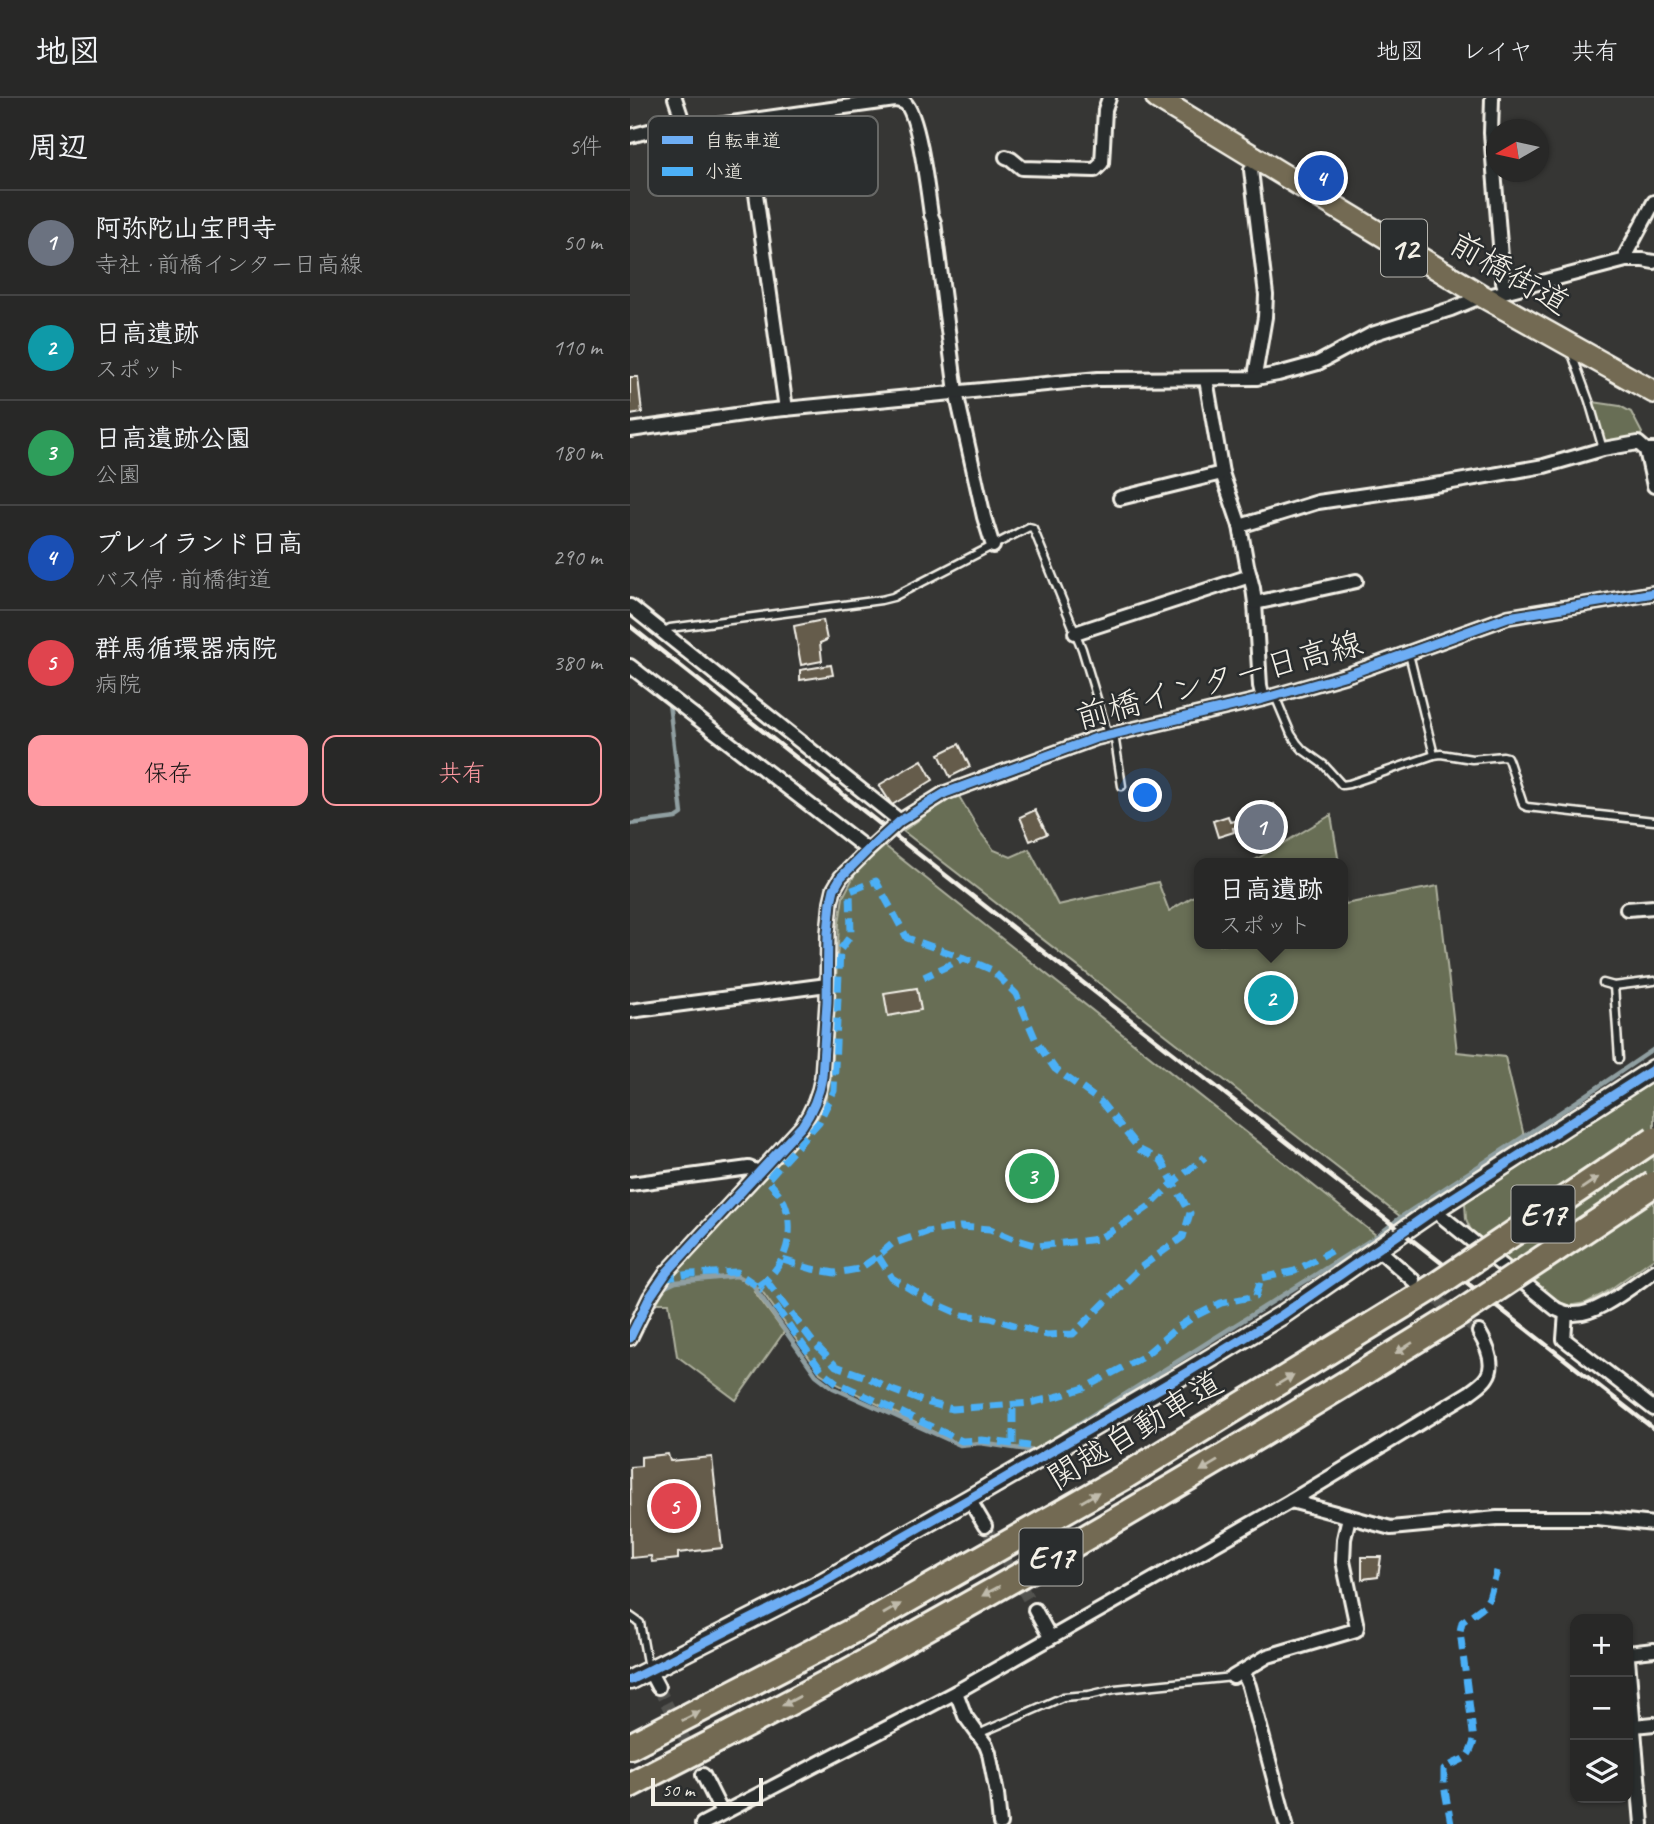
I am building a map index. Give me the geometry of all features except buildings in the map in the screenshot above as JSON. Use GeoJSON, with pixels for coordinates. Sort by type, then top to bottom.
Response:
{"type":"FeatureCollection","features":[{"type":"Feature","properties":{"kind":"highway","name":"関越自動車道"},"geometry":{"type":"LineString","coordinates":[[630,1746],[862,1626],[1112,1484],[1422,1284],[1654,1139]]}},
{"type":"Feature","properties":{"kind":"highway","name":"関越自動車道"},"geometry":{"type":"LineString","coordinates":[[630,1785],[876,1656],[1141,1507],[1462,1312],[1654,1184]]}},
{"type":"Feature","properties":{"kind":"main road","name":"前橋街道"},"geometry":{"type":"LineString","coordinates":[[1157,98],[1484,297],[1654,392]]}},
{"type":"Feature","properties":{"kind":"street"},"geometry":{"type":"LineString","coordinates":[[675,98],[680,116]]}},
{"type":"Feature","properties":{"kind":"street"},"geometry":{"type":"LineString","coordinates":[[1006,158],[1022,168],[1095,170],[1102,163],[1105,110],[1109,98]]}},
{"type":"Feature","properties":{"kind":"street"},"geometry":{"type":"LineString","coordinates":[[1492,98],[1491,133],[1503,282],[1506,291]]}},
{"type":"Feature","properties":{"kind":"street"},"geometry":{"type":"LineString","coordinates":[[787,116],[895,100],[908,106],[916,127],[934,222],[956,392],[993,546]]}},
{"type":"Feature","properties":{"kind":"street"},"geometry":{"type":"LineString","coordinates":[[630,136],[648,131]]}},
{"type":"Feature","properties":{"kind":"street"},"geometry":{"type":"LineString","coordinates":[[1256,158],[1251,170],[1266,295],[1256,378]]}},
{"type":"Feature","properties":{"kind":"street"},"geometry":{"type":"LineString","coordinates":[[756,196],[786,409]]}},
{"type":"Feature","properties":{"kind":"street"},"geometry":{"type":"LineString","coordinates":[[1626,260],[1626,254],[1654,202]]}},
{"type":"Feature","properties":{"kind":"street"},"geometry":{"type":"LineString","coordinates":[[630,430],[786,409],[1098,379],[1256,378],[1318,363],[1372,334],[1484,297],[1626,260],[1654,262]]}},
{"type":"Feature","properties":{"kind":"street"},"geometry":{"type":"LineString","coordinates":[[1206,379],[1222,473],[1240,526],[1250,576],[1255,603],[1259,671],[1269,698]]}},
{"type":"Feature","properties":{"kind":"street"},"geometry":{"type":"LineString","coordinates":[[1240,526],[1318,502],[1544,466],[1603,449],[1638,443],[1650,450],[1654,486]]}},
{"type":"Feature","properties":{"kind":"street"},"geometry":{"type":"LineString","coordinates":[[1119,498],[1222,473]]}},
{"type":"Feature","properties":{"kind":"street"},"geometry":{"type":"LineString","coordinates":[[1075,633],[1250,576]]}},
{"type":"Feature","properties":{"kind":"street"},"geometry":{"type":"LineString","coordinates":[[1255,603],[1356,581]]}},
{"type":"Feature","properties":{"kind":"street","name":"前橋インター日高線"},"geometry":{"type":"LineString","coordinates":[[630,1338],[634,1317],[657,1285],[802,1125],[817,1098],[822,1077],[832,895],[841,877],[900,821],[952,789],[1111,735],[1269,698],[1347,675],[1508,617],[1654,593]]}},
{"type":"Feature","properties":{"kind":"street"},"geometry":{"type":"LineString","coordinates":[[630,606],[900,821]]}},
{"type":"Feature","properties":{"kind":"street"},"geometry":{"type":"LineString","coordinates":[[630,666],[868,850]]}},
{"type":"Feature","properties":{"kind":"street"},"geometry":{"type":"LineString","coordinates":[[1627,909],[1654,907]]}},
{"type":"Feature","properties":{"kind":"street"},"geometry":{"type":"LineString","coordinates":[[630,1011],[827,985]]}},
{"type":"Feature","properties":{"kind":"street"},"geometry":{"type":"LineString","coordinates":[[630,1680],[816,1586],[969,1500],[1282,1315],[1434,1210],[1654,1069]]}},
{"type":"Feature","properties":{"kind":"street"},"geometry":{"type":"LineString","coordinates":[[630,1184],[749,1168],[759,1172]]}},
{"type":"Feature","properties":{"kind":"street"},"geometry":{"type":"LineString","coordinates":[[1434,1210],[1556,1309],[1566,1313],[1587,1312],[1605,1304],[1654,1270]]}},
{"type":"Feature","properties":{"kind":"street"},"geometry":{"type":"LineString","coordinates":[[1378,1249],[1422,1284]]}},
{"type":"Feature","properties":{"kind":"street"},"geometry":{"type":"LineString","coordinates":[[1566,1313],[1564,1339],[1654,1409]]}},
{"type":"Feature","properties":{"kind":"street"},"geometry":{"type":"LineString","coordinates":[[702,1824],[956,1692],[1291,1501],[1469,1393],[1486,1380],[1489,1373],[1490,1358],[1486,1343],[1479,1332]]}},
{"type":"Feature","properties":{"kind":"street"},"geometry":{"type":"LineString","coordinates":[[969,1500],[985,1526]]}},
{"type":"Feature","properties":{"kind":"street"},"geometry":{"type":"LineString","coordinates":[[1291,1501],[1391,1528],[1497,1518],[1597,1518],[1654,1524]]}},
{"type":"Feature","properties":{"kind":"street"},"geometry":{"type":"LineString","coordinates":[[1237,1675],[1268,1656],[1356,1630],[1343,1561],[1349,1517]]}},
{"type":"Feature","properties":{"kind":"street"},"geometry":{"type":"LineString","coordinates":[[1035,1610],[1050,1637]]}},
{"type":"Feature","properties":{"kind":"street"},"geometry":{"type":"LineString","coordinates":[[1633,1652],[1654,1650]]}},
{"type":"Feature","properties":{"kind":"street"},"geometry":{"type":"LineString","coordinates":[[649,1670],[657,1687]]}},
{"type":"Feature","properties":{"kind":"street"},"geometry":{"type":"LineString","coordinates":[[1237,1675],[1247,1679],[1286,1824]]}},
{"type":"Feature","properties":{"kind":"street"},"geometry":{"type":"LineString","coordinates":[[1630,1677],[1643,1824]]}},
{"type":"Feature","properties":{"kind":"street"},"geometry":{"type":"LineString","coordinates":[[956,1692],[965,1716],[989,1753],[1000,1824]]}},
{"type":"Feature","properties":{"kind":"street"},"geometry":{"type":"LineString","coordinates":[[1634,1726],[1654,1724]]}},
{"type":"Feature","properties":{"kind":"street"},"geometry":{"type":"LineString","coordinates":[[703,1775],[722,1813]]}},
{"type":"Feature","properties":{"kind":"lane"},"geometry":{"type":"LineString","coordinates":[[1568,343],[1603,449]]}},
{"type":"Feature","properties":{"kind":"lane"},"geometry":{"type":"LineString","coordinates":[[663,632],[670,628],[881,600],[906,591],[1029,527],[1032,528],[1075,633],[1111,735],[1122,786]]}},
{"type":"Feature","properties":{"kind":"lane"},"geometry":{"type":"LineString","coordinates":[[1409,654],[1434,755]]}},
{"type":"Feature","properties":{"kind":"lane"},"geometry":{"type":"LineString","coordinates":[[1269,698],[1297,743],[1324,765],[1342,785],[1434,755],[1472,759],[1507,757],[1521,801],[1527,807],[1654,821]]}},
{"type":"Feature","properties":{"kind":"lane"},"geometry":{"type":"LineString","coordinates":[[1603,983],[1614,986],[1654,981]]}},
{"type":"Feature","properties":{"kind":"lane"},"geometry":{"type":"LineString","coordinates":[[1614,986],[1619,1059]]}},
{"type":"Feature","properties":{"kind":"lane"},"geometry":{"type":"LineString","coordinates":[[630,1616],[639,1623],[649,1670]]}},
{"type":"Feature","properties":{"kind":"lane"},"geometry":{"type":"LineString","coordinates":[[979,1735],[1063,1697],[1237,1675]]}},
{"type":"Feature","properties":{"kind":"green space"},"geometry":{"type":"Polygon","coordinates":[[[1593,402],[1620,406],[1631,412],[1642,433],[1639,438],[1607,444],[1603,440],[1593,402]]]}},
{"type":"Feature","properties":{"kind":"green space"},"geometry":{"type":"Polygon","coordinates":[[[957,793],[994,850],[1011,857],[1029,849],[1058,905],[1158,882],[1169,911],[1194,896],[1194,949],[1348,949],[1348,903],[1438,886],[1457,1052],[1505,1057],[1524,1136],[1401,1217],[903,831],[957,793]]]}},
{"type":"Feature","properties":{"kind":"green space"},"geometry":{"type":"Polygon","coordinates":[[[1331,815],[1338,858],[1258,858],[1331,815]]]}},
{"type":"Feature","properties":{"kind":"green space"},"geometry":{"type":"Polygon","coordinates":[[[885,846],[1377,1236],[1035,1451],[980,1443],[960,1445],[835,1383],[820,1373],[759,1287],[754,1291],[784,1332],[736,1400],[677,1356],[669,1303],[657,1303],[668,1280],[818,1117],[825,1102],[831,1076],[839,923],[843,897],[857,870],[885,846]]]}},
{"type":"Feature","properties":{"kind":"green space"},"geometry":{"type":"Polygon","coordinates":[[[1654,1078],[1654,1258],[1605,1293],[1586,1303],[1567,1306],[1550,1297],[1472,1233],[1466,1219],[1465,1203],[1476,1192],[1654,1078]]]}},
{"type":"Feature","properties":{"kind":"waterway"},"geometry":{"type":"LineString","coordinates":[[630,824],[676,818],[682,814],[669,703]]}},
{"type":"Feature","properties":{"kind":"waterway"},"geometry":{"type":"LineString","coordinates":[[663,1288],[676,1282],[737,1276],[753,1285],[816,1375],[833,1388],[960,1445],[980,1443],[1035,1451],[1377,1236],[1401,1217],[1654,1049]]}},
{"type":"Feature","properties":{"kind":"tunnel"},"geometry":{"type":"LineString","coordinates":[[1424,1289],[1479,1332]]}},
{"type":"Feature","properties":{"kind":"tunnel"},"geometry":{"type":"LineString","coordinates":[[985,1526],[1035,1610]]}},
{"type":"Feature","properties":{"kind":"tunnel"},"geometry":{"type":"LineString","coordinates":[[658,1687],[703,1775]]}},
{"type":"Feature","properties":{"kind":"railway"},"geometry":{"type":"LineString","coordinates":[[630,626],[1654,1429]]}},
{"type":"Feature","properties":{"kind":"marked path"},"geometry":{"type":"LineString","coordinates":[[758,1286],[782,1260],[789,1237],[788,1214],[784,1202],[767,1180],[819,1122],[834,1091],[840,950],[851,935],[850,891],[876,881],[907,938],[964,958]]}},
{"type":"Feature","properties":{"kind":"marked path"},"geometry":{"type":"LineString","coordinates":[[878,1256],[892,1278],[928,1300],[962,1315],[991,1318],[1047,1335],[1073,1334],[1141,1267],[1183,1237],[1190,1213],[1161,1160],[1140,1150],[1101,1102],[1055,1069],[1037,1043],[1016,994],[992,970],[964,958],[924,977]]}},
{"type":"Feature","properties":{"kind":"marked path"},"geometry":{"type":"LineString","coordinates":[[783,1260],[835,1273],[859,1269],[892,1244],[927,1232],[960,1227],[990,1229],[1038,1246],[1098,1239],[1151,1205],[1205,1157]]}},
{"type":"Feature","properties":{"kind":"marked path"},"geometry":{"type":"LineString","coordinates":[[766,1280],[813,1342],[836,1366],[892,1390],[952,1409],[1030,1403],[1084,1388],[1143,1357],[1195,1316],[1221,1303],[1256,1296],[1261,1278],[1295,1271],[1331,1251]]}},
{"type":"Feature","properties":{"kind":"marked path"},"geometry":{"type":"LineString","coordinates":[[662,1279],[690,1274],[737,1272],[763,1290]]}},
{"type":"Feature","properties":{"kind":"marked path"},"geometry":{"type":"LineString","coordinates":[[776,1307],[821,1370],[836,1382],[962,1441],[982,1440],[1029,1446]]}},
{"type":"Feature","properties":{"kind":"marked path"},"geometry":{"type":"LineString","coordinates":[[1013,1405],[1013,1444]]}},
{"type":"Feature","properties":{"kind":"marked path"},"geometry":{"type":"LineString","coordinates":[[1451,1824],[1444,1770],[1466,1757],[1474,1741],[1460,1631],[1462,1622],[1484,1606],[1489,1598],[1497,1571]]}},
{"type":"Feature","properties":{"kind":"cycle path"},"geometry":{"type":"LineString","coordinates":[[630,1338],[650,1297],[667,1272],[802,1126],[809,1114],[822,1077],[828,933],[834,889],[841,877],[900,821],[945,793],[1096,738],[1263,699],[1347,675],[1508,617],[1654,593]]}},
{"type":"Feature","properties":{"kind":"cycle path"},"geometry":{"type":"LineString","coordinates":[[630,1680],[816,1586],[1181,1376],[1282,1315],[1434,1210],[1654,1069]]}},
{"type":"Feature","properties":{"kind":"place","name":"プレイランド日高"},"geometry":{"type":"Point","coordinates":[1321,178]}},
{"type":"Feature","properties":{"kind":"place","name":"阿弥陀山宝門寺"},"geometry":{"type":"Point","coordinates":[1261,827]}},
{"type":"Feature","properties":{"kind":"place","name":"日高遺跡"},"geometry":{"type":"Point","coordinates":[1271,998]}},
{"type":"Feature","properties":{"kind":"place","name":"日高遺跡公園"},"geometry":{"type":"Point","coordinates":[1032,1176]}},
{"type":"Feature","properties":{"kind":"place","name":"群馬循環器病院"},"geometry":{"type":"Point","coordinates":[674,1506]}}]}
